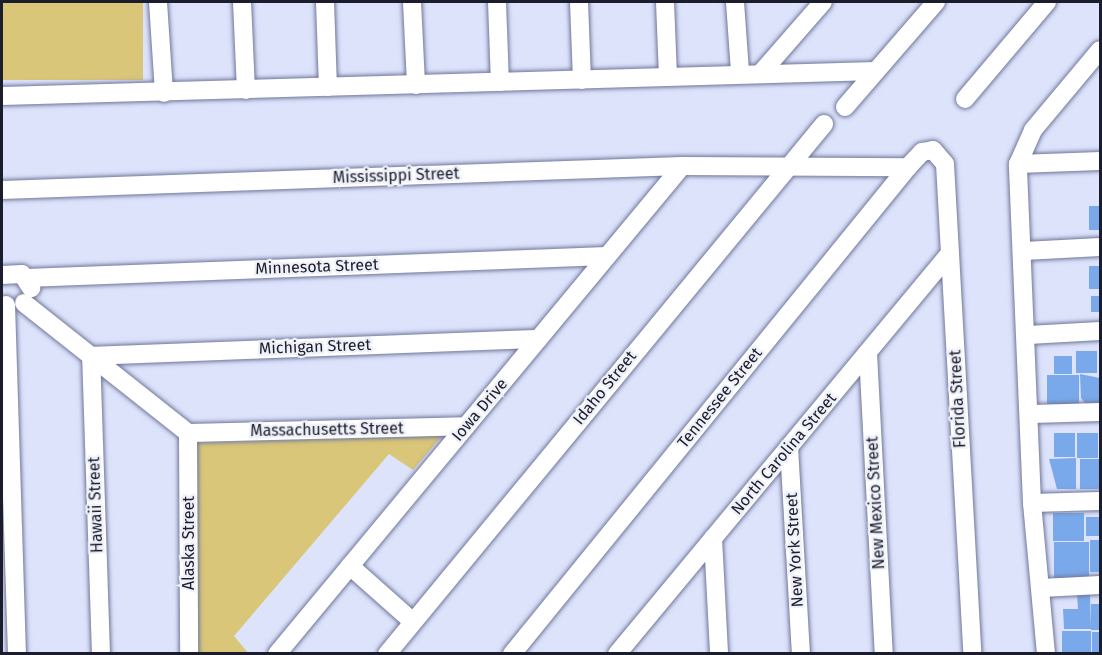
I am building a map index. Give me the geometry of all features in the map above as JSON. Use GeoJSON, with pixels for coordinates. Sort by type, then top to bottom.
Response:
{"type":"FeatureCollection","features":[{"type":"Feature","properties":{"kind":"street"},"geometry":{"type":"LineString","coordinates":[[158,2],[164,93]]}},
{"type":"Feature","properties":{"kind":"street"},"geometry":{"type":"LineString","coordinates":[[242,2],[246,90]]}},
{"type":"Feature","properties":{"kind":"street"},"geometry":{"type":"LineString","coordinates":[[325,2],[328,87]]}},
{"type":"Feature","properties":{"kind":"street"},"geometry":{"type":"LineString","coordinates":[[412,2],[416,85]]}},
{"type":"Feature","properties":{"kind":"street"},"geometry":{"type":"LineString","coordinates":[[497,2],[500,82]]}},
{"type":"Feature","properties":{"kind":"street"},"geometry":{"type":"LineString","coordinates":[[579,2],[582,80]]}},
{"type":"Feature","properties":{"kind":"street"},"geometry":{"type":"LineString","coordinates":[[665,2],[668,77]]}},
{"type":"Feature","properties":{"kind":"street"},"geometry":{"type":"LineString","coordinates":[[735,2],[740,72]]}},
{"type":"Feature","properties":{"kind":"street"},"geometry":{"type":"LineString","coordinates":[[761,73],[822,2]]}},
{"type":"Feature","properties":{"kind":"street"},"geometry":{"type":"LineString","coordinates":[[845,107],[936,2]]}},
{"type":"Feature","properties":{"kind":"street"},"geometry":{"type":"LineString","coordinates":[[965,99],[1047,2]]}},
{"type":"Feature","properties":{"kind":"street"},"geometry":{"type":"LineString","coordinates":[[1046,654],[1032,503],[1032,414],[1018,164],[1033,130],[1101,50]]}},
{"type":"Feature","properties":{"kind":"street"},"geometry":{"type":"LineString","coordinates":[[2,96],[582,80],[740,72],[876,71]]}},
{"type":"Feature","properties":{"kind":"street","name":"Idaho Street"},"geometry":{"type":"LineString","coordinates":[[387,654],[824,124]]}},
{"type":"Feature","properties":{"kind":"street","name":"Tennessee Street"},"geometry":{"type":"LineString","coordinates":[[512,654],[908,167],[922,152],[933,150]]}},
{"type":"Feature","properties":{"kind":"street","name":"Florida Street"},"geometry":{"type":"LineString","coordinates":[[933,150],[945,164],[972,654]]}},
{"type":"Feature","properties":{"kind":"street"},"geometry":{"type":"LineString","coordinates":[[1018,164],[1101,161]]}},
{"type":"Feature","properties":{"kind":"street","name":"Mississippi Street"},"geometry":{"type":"LineString","coordinates":[[2,190],[790,163],[908,167]]}},
{"type":"Feature","properties":{"kind":"street","name":"Iowa Drive"},"geometry":{"type":"LineString","coordinates":[[277,654],[682,166]]}},
{"type":"Feature","properties":{"kind":"street"},"geometry":{"type":"LineString","coordinates":[[1024,251],[1101,247]]}},
{"type":"Feature","properties":{"kind":"street","name":"North Carolina Street"},"geometry":{"type":"LineString","coordinates":[[617,654],[950,254]]}},
{"type":"Feature","properties":{"kind":"street","name":"Minnesota Street"},"geometry":{"type":"LineString","coordinates":[[2,275],[17,272],[26,278],[607,256]]}},
{"type":"Feature","properties":{"kind":"street"},"geometry":{"type":"LineString","coordinates":[[10,304],[30,294],[26,278]]}},
{"type":"Feature","properties":{"kind":"street"},"geometry":{"type":"LineString","coordinates":[[10,304],[91,356],[188,433]]}},
{"type":"Feature","properties":{"kind":"street"},"geometry":{"type":"LineString","coordinates":[[10,304],[17,654]]}},
{"type":"Feature","properties":{"kind":"street"},"geometry":{"type":"LineString","coordinates":[[1028,335],[1101,331]]}},
{"type":"Feature","properties":{"kind":"street","name":"Michigan Street"},"geometry":{"type":"LineString","coordinates":[[91,356],[539,339]]}},
{"type":"Feature","properties":{"kind":"street","name":"New Mexico Street"},"geometry":{"type":"LineString","coordinates":[[868,353],[884,654]]}},
{"type":"Feature","properties":{"kind":"street","name":"Hawaii Street"},"geometry":{"type":"LineString","coordinates":[[91,356],[101,654]]}},
{"type":"Feature","properties":{"kind":"street"},"geometry":{"type":"LineString","coordinates":[[1032,414],[1101,412]]}},
{"type":"Feature","properties":{"kind":"street","name":"Massachusetts Street"},"geometry":{"type":"LineString","coordinates":[[188,433],[466,426]]}},
{"type":"Feature","properties":{"kind":"street","name":"Alaska Street"},"geometry":{"type":"LineString","coordinates":[[188,433],[189,654]]}},
{"type":"Feature","properties":{"kind":"street","name":"New York Street"},"geometry":{"type":"LineString","coordinates":[[789,447],[801,654]]}},
{"type":"Feature","properties":{"kind":"street"},"geometry":{"type":"LineString","coordinates":[[1032,503],[1101,501]]}},
{"type":"Feature","properties":{"kind":"street"},"geometry":{"type":"LineString","coordinates":[[713,538],[719,654]]}},
{"type":"Feature","properties":{"kind":"street"},"geometry":{"type":"LineString","coordinates":[[350,566],[413,622]]}},
{"type":"Feature","properties":{"kind":"street"},"geometry":{"type":"LineString","coordinates":[[1041,588],[1101,585]]}},
{"type":"Feature","properties":{"kind":"shaded area"},"geometry":{"type":"Polygon","coordinates":[[[2,2],[143,2],[143,80],[2,80],[2,2]]]}},
{"type":"Feature","properties":{"kind":"shaded area"},"geometry":{"type":"Polygon","coordinates":[[[442,436],[413,470],[389,454],[234,636],[249,654],[197,653],[197,443],[442,436]]]}},
{"type":"Feature","properties":{"kind":"building"},"geometry":{"type":"Polygon","coordinates":[[[1089,206],[1100,206],[1100,230],[1089,230],[1089,206]]]}},
{"type":"Feature","properties":{"kind":"building"},"geometry":{"type":"Polygon","coordinates":[[[1089,266],[1100,266],[1100,289],[1089,289],[1089,266]]]}},
{"type":"Feature","properties":{"kind":"building"},"geometry":{"type":"Polygon","coordinates":[[[1091,296],[1100,296],[1100,312],[1091,312],[1091,296]]]}},
{"type":"Feature","properties":{"kind":"building"},"geometry":{"type":"Polygon","coordinates":[[[1076,351],[1097,351],[1097,373],[1076,373],[1076,351]]]}},
{"type":"Feature","properties":{"kind":"building"},"geometry":{"type":"Polygon","coordinates":[[[1054,356],[1072,356],[1072,374],[1054,374],[1054,356]]]}},
{"type":"Feature","properties":{"kind":"building"},"geometry":{"type":"Polygon","coordinates":[[[1080,374],[1100,378],[1100,403],[1086,404],[1081,398],[1080,374]]]}},
{"type":"Feature","properties":{"kind":"building"},"geometry":{"type":"Polygon","coordinates":[[[1047,375],[1079,375],[1079,404],[1047,404],[1047,375]]]}},
{"type":"Feature","properties":{"kind":"building"},"geometry":{"type":"Polygon","coordinates":[[[1054,433],[1075,433],[1075,457],[1054,457],[1054,433]]]}},
{"type":"Feature","properties":{"kind":"building"},"geometry":{"type":"Polygon","coordinates":[[[1077,433],[1098,433],[1098,458],[1077,458],[1077,433]]]}},
{"type":"Feature","properties":{"kind":"building"},"geometry":{"type":"Polygon","coordinates":[[[1076,458],[1076,489],[1057,489],[1049,459],[1076,458]]]}},
{"type":"Feature","properties":{"kind":"building"},"geometry":{"type":"Polygon","coordinates":[[[1080,459],[1099,459],[1099,489],[1080,489],[1080,459]]]}},
{"type":"Feature","properties":{"kind":"building"},"geometry":{"type":"Polygon","coordinates":[[[1053,513],[1084,513],[1084,541],[1053,541],[1053,513]]]}},
{"type":"Feature","properties":{"kind":"building"},"geometry":{"type":"Polygon","coordinates":[[[1086,517],[1100,517],[1100,536],[1086,536],[1086,517]]]}},
{"type":"Feature","properties":{"kind":"building"},"geometry":{"type":"Polygon","coordinates":[[[1090,540],[1100,540],[1100,572],[1090,572],[1090,540]]]}},
{"type":"Feature","properties":{"kind":"building"},"geometry":{"type":"Polygon","coordinates":[[[1054,542],[1089,542],[1089,578],[1054,578],[1054,542]]]}},
{"type":"Feature","properties":{"kind":"building"},"geometry":{"type":"Polygon","coordinates":[[[1077,595],[1090,595],[1091,629],[1064,629],[1063,609],[1078,609],[1077,595]]]}},
{"type":"Feature","properties":{"kind":"building"},"geometry":{"type":"Polygon","coordinates":[[[1091,604],[1100,604],[1100,630],[1091,630],[1091,604]]]}},
{"type":"Feature","properties":{"kind":"building"},"geometry":{"type":"Polygon","coordinates":[[[1062,631],[1091,631],[1091,654],[1062,654],[1062,631]]]}},
{"type":"Feature","properties":{"kind":"building"},"geometry":{"type":"Polygon","coordinates":[[[1092,632],[1100,632],[1100,653],[1092,653],[1092,632]]]}}]}
